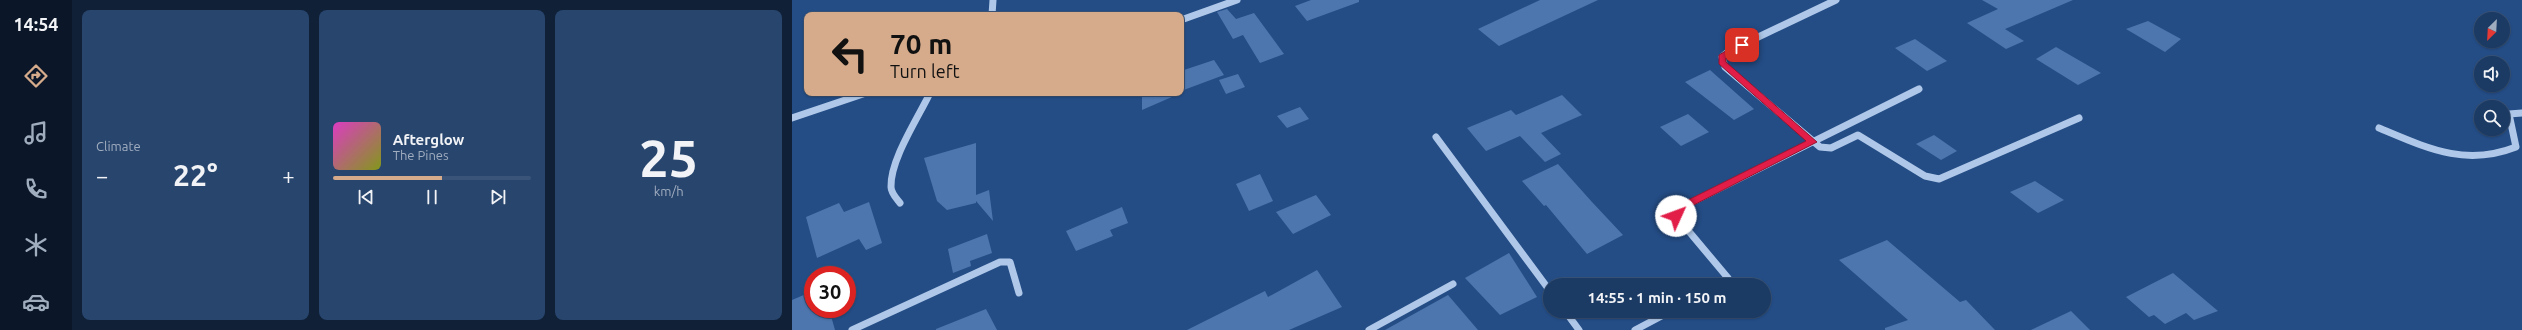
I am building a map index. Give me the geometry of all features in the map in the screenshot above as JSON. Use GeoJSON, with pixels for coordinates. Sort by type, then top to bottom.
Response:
{"type":"FeatureCollection","features":[{"type":"Feature","properties":{"kind":"street"},"geometry":{"type":"LineString","coordinates":[[992,12],[993,0]]}},
{"type":"Feature","properties":{"kind":"street"},"geometry":{"type":"LineString","coordinates":[[1184,19],[1237,0]]}},
{"type":"Feature","properties":{"kind":"street"},"geometry":{"type":"LineString","coordinates":[[1836,0],[1729,51],[1722,57],[1725,66],[1812,142],[1820,147],[1831,148],[1858,135],[1925,176],[1939,179],[2079,118]]}},
{"type":"Feature","properties":{"kind":"street"},"geometry":{"type":"LineString","coordinates":[[1728,278],[1676,216],[1676,212],[1919,88]]}},
{"type":"Feature","properties":{"kind":"street"},"geometry":{"type":"LineString","coordinates":[[792,118],[857,96]]}},
{"type":"Feature","properties":{"kind":"street"},"geometry":{"type":"LineString","coordinates":[[900,204],[893,196],[890,186],[895,167],[929,96]]}},
{"type":"Feature","properties":{"kind":"street"},"geometry":{"type":"LineString","coordinates":[[2379,128],[2448,155],[2465,158],[2483,157],[2503,154],[2516,147],[2516,138],[2508,120],[2509,114],[2522,112]]}},
{"type":"Feature","properties":{"kind":"street"},"geometry":{"type":"LineString","coordinates":[[1436,137],[1543,282]]}},
{"type":"Feature","properties":{"kind":"street"},"geometry":{"type":"LineString","coordinates":[[852,330],[1000,262],[1010,262],[1019,293]]}},
{"type":"Feature","properties":{"kind":"street"},"geometry":{"type":"LineString","coordinates":[[1369,330],[1453,284]]}},
{"type":"Feature","properties":{"kind":"street"},"geometry":{"type":"LineString","coordinates":[[1570,318],[1579,330]]}},
{"type":"Feature","properties":{"kind":"street"},"geometry":{"type":"LineString","coordinates":[[1635,330],[1657,318]]}},
{"type":"Feature","properties":{"kind":"building"},"geometry":{"type":"Polygon","coordinates":[[[1311,0],[1359,0],[1359,2],[1307,21],[1295,6],[1311,0]]]}},
{"type":"Feature","properties":{"kind":"building"},"geometry":{"type":"Polygon","coordinates":[[[1540,0],[1598,0],[1499,46],[1478,29],[1540,0]]]}},
{"type":"Feature","properties":{"kind":"building"},"geometry":{"type":"Polygon","coordinates":[[[1982,0],[2073,0],[2005,29],[2024,41],[2006,49],[1967,23],[1998,9],[1982,0]]]}},
{"type":"Feature","properties":{"kind":"building"},"geometry":{"type":"Polygon","coordinates":[[[1227,9],[1236,19],[1254,13],[1284,54],[1260,63],[1243,35],[1233,39],[1217,12],[1227,9]]]}},
{"type":"Feature","properties":{"kind":"building"},"geometry":{"type":"Polygon","coordinates":[[[2148,21],[2181,39],[2165,52],[2126,29],[2148,21]]]}},
{"type":"Feature","properties":{"kind":"building"},"geometry":{"type":"Polygon","coordinates":[[[1915,39],[1947,61],[1927,71],[1895,48],[1915,39]]]}},
{"type":"Feature","properties":{"kind":"building"},"geometry":{"type":"Polygon","coordinates":[[[2056,47],[2101,73],[2078,85],[2036,59],[2056,47]]]}},
{"type":"Feature","properties":{"kind":"building"},"geometry":{"type":"Polygon","coordinates":[[[1214,60],[1224,75],[1184,90],[1184,70],[1214,60]]]}},
{"type":"Feature","properties":{"kind":"building"},"geometry":{"type":"Polygon","coordinates":[[[1710,70],[1754,109],[1734,120],[1685,82],[1710,70]]]}},
{"type":"Feature","properties":{"kind":"building"},"geometry":{"type":"Polygon","coordinates":[[[1238,74],[1245,87],[1226,94],[1219,80],[1238,74]]]}},
{"type":"Feature","properties":{"kind":"building"},"geometry":{"type":"Polygon","coordinates":[[[1562,95],[1582,115],[1541,133],[1561,154],[1545,162],[1520,136],[1486,151],[1467,128],[1511,110],[1516,115],[1562,95]]]}},
{"type":"Feature","properties":{"kind":"building"},"geometry":{"type":"Polygon","coordinates":[[[1142,96],[1174,96],[1142,110],[1142,96]]]}},
{"type":"Feature","properties":{"kind":"building"},"geometry":{"type":"Polygon","coordinates":[[[1300,107],[1309,119],[1287,128],[1277,116],[1300,107]]]}},
{"type":"Feature","properties":{"kind":"building"},"geometry":{"type":"Polygon","coordinates":[[[1688,114],[1709,132],[1681,146],[1660,127],[1688,114]]]}},
{"type":"Feature","properties":{"kind":"building"},"geometry":{"type":"Polygon","coordinates":[[[1934,135],[1957,151],[1941,160],[1916,144],[1934,135]]]}},
{"type":"Feature","properties":{"kind":"building"},"geometry":{"type":"Polygon","coordinates":[[[976,143],[976,195],[989,190],[993,221],[976,201],[976,203],[947,210],[937,201],[924,158],[976,143]]]}},
{"type":"Feature","properties":{"kind":"building"},"geometry":{"type":"Polygon","coordinates":[[[1558,164],[1623,235],[1587,254],[1546,205],[1544,206],[1522,181],[1558,164]]]}},
{"type":"Feature","properties":{"kind":"building"},"geometry":{"type":"Polygon","coordinates":[[[1260,174],[1273,201],[1249,211],[1236,184],[1260,174]]]}},
{"type":"Feature","properties":{"kind":"building"},"geometry":{"type":"Polygon","coordinates":[[[2035,181],[2064,200],[2038,213],[2010,192],[2035,181]]]}},
{"type":"Feature","properties":{"kind":"building"},"geometry":{"type":"Polygon","coordinates":[[[1316,195],[1331,215],[1293,234],[1276,212],[1316,195]]]}},
{"type":"Feature","properties":{"kind":"building"},"geometry":{"type":"Polygon","coordinates":[[[869,202],[882,243],[866,250],[859,239],[817,258],[806,217],[839,203],[844,212],[869,202]]]}},
{"type":"Feature","properties":{"kind":"building"},"geometry":{"type":"Polygon","coordinates":[[[1122,207],[1128,223],[1110,230],[1113,236],[1076,251],[1066,231],[1122,207]]]}},
{"type":"Feature","properties":{"kind":"building"},"geometry":{"type":"Polygon","coordinates":[[[987,234],[992,253],[970,261],[971,266],[953,273],[948,249],[987,234]]]}},
{"type":"Feature","properties":{"kind":"building"},"geometry":{"type":"Polygon","coordinates":[[[1887,240],[1960,302],[1966,300],[1995,330],[1885,330],[1885,328],[1908,320],[1839,260],[1887,240]]]}},
{"type":"Feature","properties":{"kind":"building"},"geometry":{"type":"Polygon","coordinates":[[[1509,253],[1537,297],[1500,315],[1465,278],[1509,253]]]}},
{"type":"Feature","properties":{"kind":"building"},"geometry":{"type":"Polygon","coordinates":[[[1317,270],[1342,307],[1289,330],[1187,330],[1265,291],[1268,297],[1317,270]]]}},
{"type":"Feature","properties":{"kind":"building"},"geometry":{"type":"Polygon","coordinates":[[[2173,273],[2218,311],[2194,320],[2186,313],[2165,324],[2154,315],[2149,317],[2126,297],[2173,273]]]}},
{"type":"Feature","properties":{"kind":"building"},"geometry":{"type":"Polygon","coordinates":[[[804,295],[804,318],[832,318],[835,330],[792,330],[792,300],[804,295]]]}},
{"type":"Feature","properties":{"kind":"building"},"geometry":{"type":"Polygon","coordinates":[[[1448,295],[1478,330],[1385,330],[1448,295]]]}},
{"type":"Feature","properties":{"kind":"building"},"geometry":{"type":"Polygon","coordinates":[[[986,309],[997,330],[936,330],[936,329],[986,309]]]}},
{"type":"Feature","properties":{"kind":"building"},"geometry":{"type":"Polygon","coordinates":[[[2071,311],[2090,330],[2031,330],[2071,311]]]}},
{"type":"Feature","properties":{"kind":"route"},"geometry":{"type":"LineString","coordinates":[[1676,216],[1678,209],[1812,142],[1722,62],[1722,57],[1729,51],[1742,45]]}}]}
